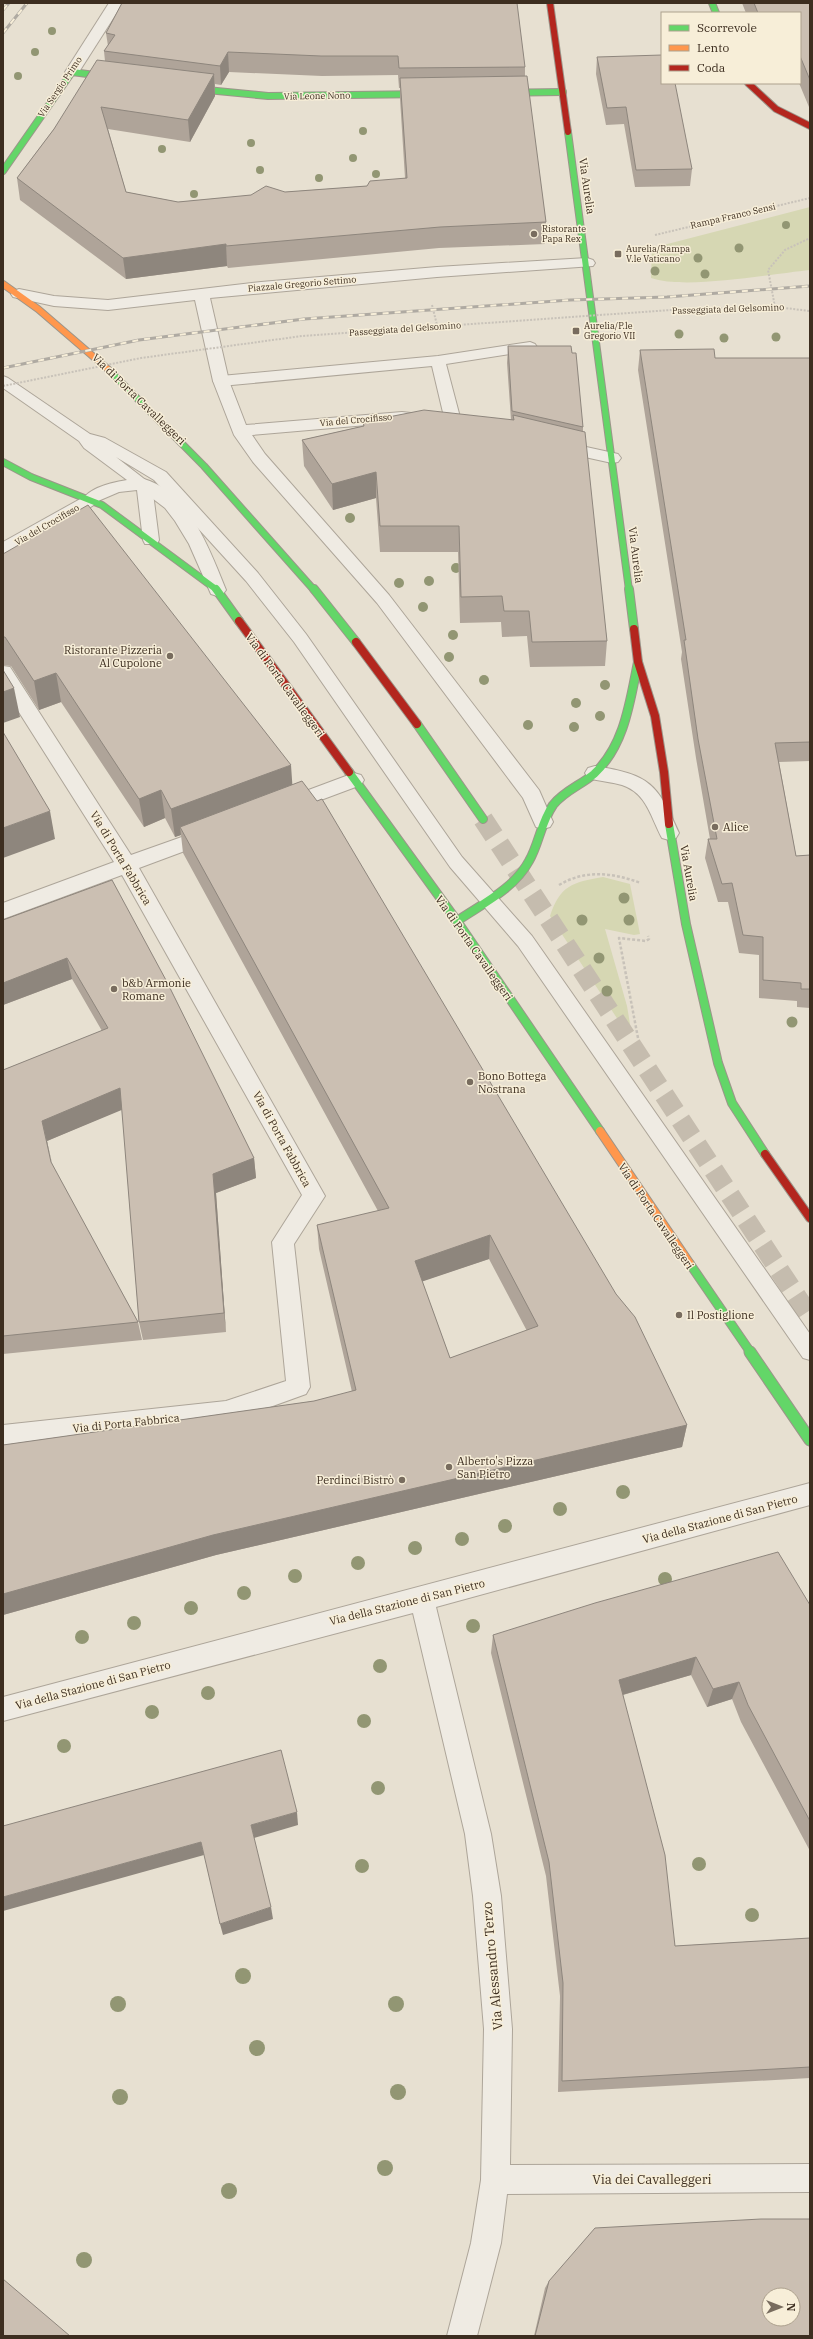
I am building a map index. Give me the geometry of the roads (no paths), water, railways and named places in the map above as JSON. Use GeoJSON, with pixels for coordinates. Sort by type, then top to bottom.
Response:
{"type":"FeatureCollection","features":[{"type":"Feature","properties":{"kind":"street","name":"Via Sergio Primo"},"geometry":{"type":"LineString","coordinates":[[3,170],[72,72],[116,3]]}},
{"type":"Feature","properties":{"kind":"street","name":"Via Aurelia"},"geometry":{"type":"LineString","coordinates":[[550,3],[571,160],[587,263],[638,662],[655,716],[664,772],[670,834],[686,924],[708,1027],[718,1063],[732,1103],[810,1218]]}},
{"type":"Feature","properties":{"kind":"street"},"geometry":{"type":"LineString","coordinates":[[72,72],[126,80]]}},
{"type":"Feature","properties":{"kind":"street"},"geometry":{"type":"LineString","coordinates":[[749,84],[763,100],[777,110],[810,126]]}},
{"type":"Feature","properties":{"kind":"street","name":"Via Leone Nono"},"geometry":{"type":"LineString","coordinates":[[180,87],[268,96],[435,94]]}},
{"type":"Feature","properties":{"kind":"street"},"geometry":{"type":"LineString","coordinates":[[490,93],[563,92]]}},
{"type":"Feature","properties":{"kind":"street","name":"Piazzale Gregorio Settimo"},"geometry":{"type":"LineString","coordinates":[[19,294],[69,303],[108,305],[202,293],[429,272],[587,263]]}},
{"type":"Feature","properties":{"kind":"street","name":"Via di Porta Cavalleggeri"},"geometry":{"type":"LineString","coordinates":[[3,284],[19,294],[84,347],[148,405],[184,443],[302,576],[364,652],[421,728],[483,819]]}},
{"type":"Feature","properties":{"kind":"street"},"geometry":{"type":"LineString","coordinates":[[202,293],[221,381],[240,431],[259,458],[383,599],[532,795],[543,822]]}},
{"type":"Feature","properties":{"kind":"street","name":"Via del Crocifisso"},"geometry":{"type":"LineString","coordinates":[[240,431],[402,417],[448,422]]}},
{"type":"Feature","properties":{"kind":"street"},"geometry":{"type":"LineString","coordinates":[[546,443],[612,458]]}},
{"type":"Feature","properties":{"kind":"street","name":"Via di Porta Cavalleggeri"},"geometry":{"type":"LineString","coordinates":[[3,462],[56,488],[91,499],[113,512],[217,590],[458,921],[810,1440]]}},
{"type":"Feature","properties":{"kind":"street"},"geometry":{"type":"LineString","coordinates":[[144,485],[157,491],[188,525],[217,590]]}},
{"type":"Feature","properties":{"kind":"street","name":"Via del Crocifisso"},"geometry":{"type":"LineString","coordinates":[[3,550],[48,526],[91,499]]}},
{"type":"Feature","properties":{"kind":"street"},"geometry":{"type":"LineString","coordinates":[[458,921],[517,879],[527,866],[537,846],[543,822],[564,794],[595,773],[616,747],[621,735],[638,662]]}},
{"type":"Feature","properties":{"kind":"street","name":"Via di Porta Fabbrica"},"geometry":{"type":"LineString","coordinates":[[3,672],[127,865],[314,1196],[283,1242],[298,1387],[226,1412],[3,1436]]}},
{"type":"Feature","properties":{"kind":"street"},"geometry":{"type":"LineString","coordinates":[[595,773],[629,779],[643,786],[652,797],[670,834]]}},
{"type":"Feature","properties":{"kind":"street"},"geometry":{"type":"LineString","coordinates":[[266,813],[354,780]]}},
{"type":"Feature","properties":{"kind":"street"},"geometry":{"type":"LineString","coordinates":[[3,911],[230,826]]}},
{"type":"Feature","properties":{"kind":"street","name":"Via della Stazione di San Pietro"},"geometry":{"type":"LineString","coordinates":[[3,1709],[422,1599],[810,1494]]}},
{"type":"Feature","properties":{"kind":"street","name":"Via Alessandro Terzo"},"geometry":{"type":"LineString","coordinates":[[422,1599],[478,1834],[487,1896],[498,2029],[495,2180],[486,2242],[462,2336]]}},
{"type":"Feature","properties":{"kind":"street","name":"Via dei Cavalleggeri"},"geometry":{"type":"LineString","coordinates":[[495,2180],[810,2178]]}},
{"type":"Feature","properties":{"kind":"lane"},"geometry":{"type":"LineString","coordinates":[[221,381],[438,361],[530,347]]}},
{"type":"Feature","properties":{"kind":"lane"},"geometry":{"type":"LineString","coordinates":[[438,361],[448,422]]}},
{"type":"Feature","properties":{"kind":"lane"},"geometry":{"type":"LineString","coordinates":[[3,381],[85,438],[100,441],[160,476],[252,577],[300,638],[456,862],[525,941],[810,1351]]}},
{"type":"Feature","properties":{"kind":"lane"},"geometry":{"type":"LineString","coordinates":[[85,438],[89,445],[144,485],[152,540]]}},
{"type":"Feature","properties":{"kind":"lane"},"geometry":{"type":"LineString","coordinates":[[91,499],[115,487],[128,484],[144,485]]}},
{"type":"Feature","properties":{"kind":"tunnel"},"geometry":{"type":"LineString","coordinates":[[483,819],[810,1317]]}},
{"type":"Feature","properties":{"kind":"railway"},"geometry":{"type":"LineString","coordinates":[[3,10],[9,3]]}},
{"type":"Feature","properties":{"kind":"railway"},"geometry":{"type":"LineString","coordinates":[[3,33],[27,3]]}},
{"type":"Feature","properties":{"kind":"railway"},"geometry":{"type":"LineString","coordinates":[[3,368],[139,340],[304,319],[570,300],[667,297],[810,286]]}},
{"type":"Feature","properties":{"kind":"place","name":"Ristorante Papa Rex"},"geometry":{"type":"Point","coordinates":[534,234]}},
{"type":"Feature","properties":{"kind":"place","name":"Aurelia/Rampa V.le Vaticano"},"geometry":{"type":"Point","coordinates":[618,254]}},
{"type":"Feature","properties":{"kind":"place","name":"Aurelia/P.le Gregorio VII"},"geometry":{"type":"Point","coordinates":[576,331]}},
{"type":"Feature","properties":{"kind":"place","name":"Ristorante Pizzeria Al Cupolone"},"geometry":{"type":"Point","coordinates":[170,656]}},
{"type":"Feature","properties":{"kind":"place","name":"Alice"},"geometry":{"type":"Point","coordinates":[715,827]}},
{"type":"Feature","properties":{"kind":"place","name":"b&b Armonie Romane"},"geometry":{"type":"Point","coordinates":[114,989]}},
{"type":"Feature","properties":{"kind":"place","name":"Bono Bottega Nostrana"},"geometry":{"type":"Point","coordinates":[470,1082]}},
{"type":"Feature","properties":{"kind":"place","name":"Il Postiglione"},"geometry":{"type":"Point","coordinates":[679,1315]}},
{"type":"Feature","properties":{"kind":"place","name":"Alberto's Pizza San Pietro"},"geometry":{"type":"Point","coordinates":[449,1467]}},
{"type":"Feature","properties":{"kind":"place","name":"Perdinci Bistrò"},"geometry":{"type":"Point","coordinates":[402,1480]}}]}
